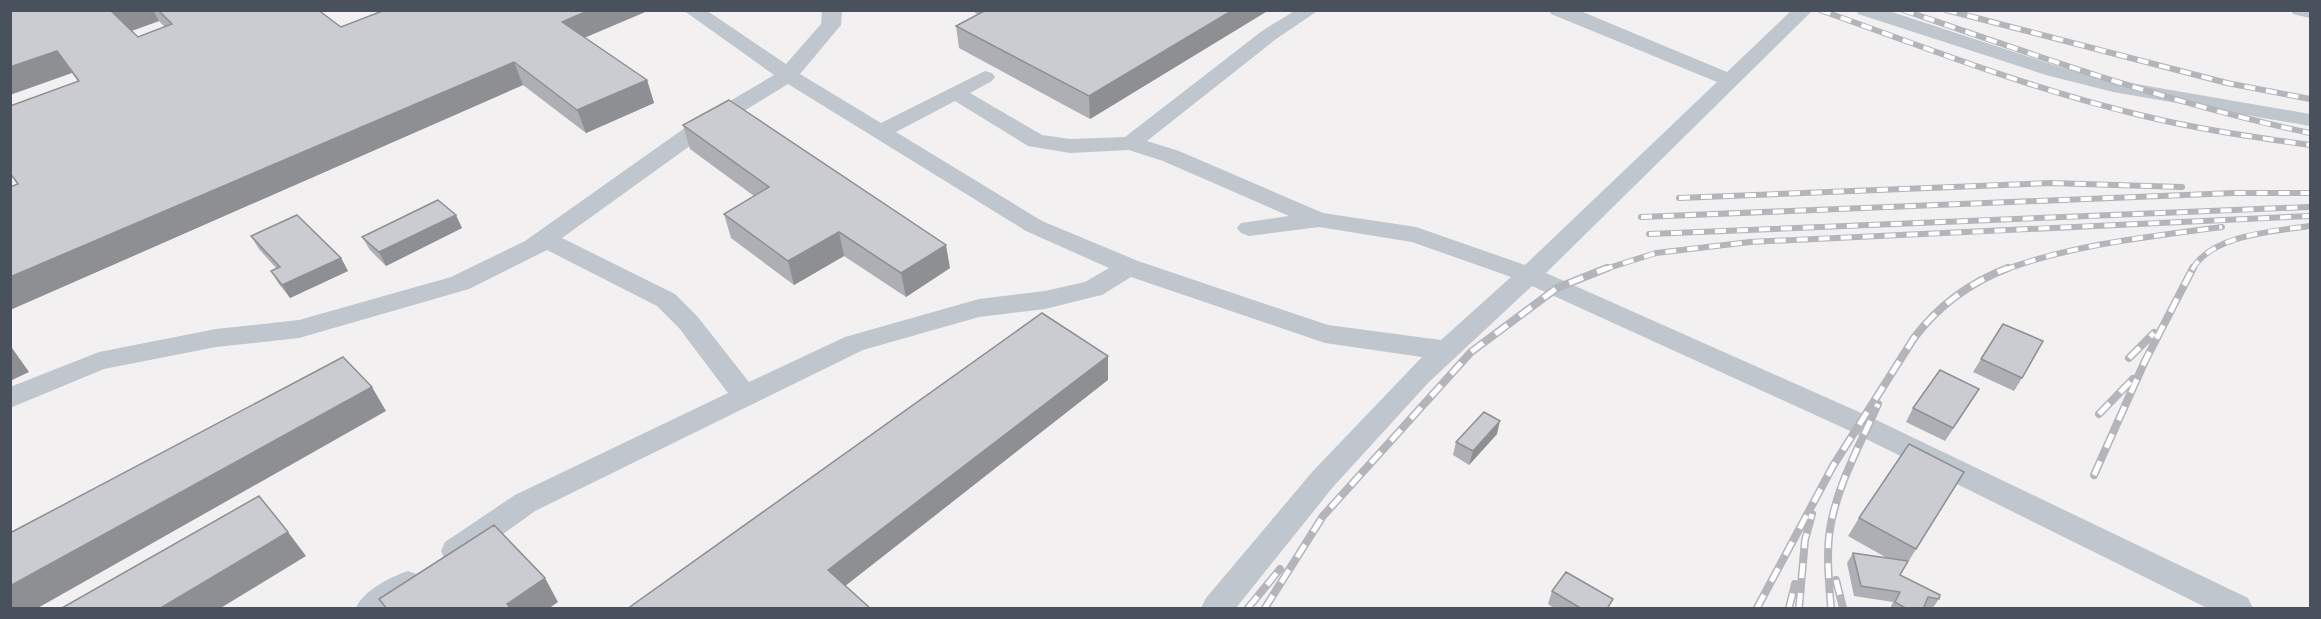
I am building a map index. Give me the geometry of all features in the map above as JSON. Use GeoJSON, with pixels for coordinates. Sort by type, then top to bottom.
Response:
{"type":"FeatureCollection","features":[{"type":"Feature","properties":{"kind":"street"},"geometry":{"type":"LineString","coordinates":[[692,10],[788,75],[1034,226],[1129,267],[1325,334],[1447,350]]}},
{"type":"Feature","properties":{"kind":"street"},"geometry":{"type":"LineString","coordinates":[[10,398],[99,361],[216,338],[299,328],[460,283],[534,247],[697,130],[788,75],[831,25],[832,10]]}},
{"type":"Feature","properties":{"kind":"street"},"geometry":{"type":"LineString","coordinates":[[1131,143],[1269,35],[1310,10]]}},
{"type":"Feature","properties":{"kind":"street"},"geometry":{"type":"LineString","coordinates":[[1558,10],[1605,26],[1667,56],[1731,81]]}},
{"type":"Feature","properties":{"kind":"street"},"geometry":{"type":"LineString","coordinates":[[1217,609],[1323,479],[1419,376],[1529,275],[1804,10]]}},
{"type":"Feature","properties":{"kind":"street"},"geometry":{"type":"LineString","coordinates":[[1865,10],[2053,71],[2113,86],[2310,120]]}},
{"type":"Feature","properties":{"kind":"street"},"geometry":{"type":"LineString","coordinates":[[2300,10],[2310,12]]}},
{"type":"Feature","properties":{"kind":"street"},"geometry":{"type":"LineString","coordinates":[[880,131],[985,77]]}},
{"type":"Feature","properties":{"kind":"street"},"geometry":{"type":"LineString","coordinates":[[956,93],[1036,141],[1070,146],[1131,143],[1171,156],[1319,220],[1416,235],[1529,275],[1868,428],[2237,609]]}},
{"type":"Feature","properties":{"kind":"street"},"geometry":{"type":"LineString","coordinates":[[1249,228],[1319,220]]}},
{"type":"Feature","properties":{"kind":"street"},"geometry":{"type":"LineString","coordinates":[[545,239],[666,300],[688,322],[745,396]]}},
{"type":"Feature","properties":{"kind":"street"},"geometry":{"type":"LineString","coordinates":[[372,609],[525,503],[854,343],[978,308],[1045,300],[1093,289],[1129,267]]}},
{"type":"Feature","properties":{"kind":"building"},"geometry":{"type":"Polygon","coordinates":[[[10,10],[113,10],[111,11],[138,37],[172,24],[158,10],[318,10],[341,27],[385,10],[590,10],[562,22],[647,80],[577,110],[514,62],[10,277],[10,187],[18,184],[10,173],[10,106],[79,81],[57,51],[10,67],[10,10]]]}},
{"type":"Feature","properties":{"kind":"building"},"geometry":{"type":"Polygon","coordinates":[[[986,10],[1233,10],[1089,96],[956,26],[986,10]]]}},
{"type":"Feature","properties":{"kind":"building"},"geometry":{"type":"Polygon","coordinates":[[[729,100],[946,245],[901,273],[839,232],[788,261],[724,214],[769,187],[683,125],[729,100]]]}},
{"type":"Feature","properties":{"kind":"building"},"geometry":{"type":"Polygon","coordinates":[[[438,200],[456,215],[379,252],[362,237],[438,200]]]}},
{"type":"Feature","properties":{"kind":"building"},"geometry":{"type":"Polygon","coordinates":[[[297,215],[341,258],[282,285],[271,271],[280,267],[251,236],[297,215]]]}},
{"type":"Feature","properties":{"kind":"building"},"geometry":{"type":"Polygon","coordinates":[[[1042,313],[1108,356],[828,570],[871,609],[627,609],[1042,313]]]}},
{"type":"Feature","properties":{"kind":"building"},"geometry":{"type":"Polygon","coordinates":[[[2003,324],[2043,341],[2022,378],[1981,359],[2003,324]]]}},
{"type":"Feature","properties":{"kind":"building"},"geometry":{"type":"Polygon","coordinates":[[[343,357],[372,387],[10,586],[10,533],[343,357]]]}},
{"type":"Feature","properties":{"kind":"building"},"geometry":{"type":"Polygon","coordinates":[[[1940,370],[1979,389],[1953,428],[1913,408],[1940,370]]]}},
{"type":"Feature","properties":{"kind":"building"},"geometry":{"type":"Polygon","coordinates":[[[1484,412],[1500,421],[1473,451],[1456,442],[1484,412]]]}},
{"type":"Feature","properties":{"kind":"building"},"geometry":{"type":"Polygon","coordinates":[[[1909,444],[1964,472],[1916,549],[1859,518],[1909,444]]]}},
{"type":"Feature","properties":{"kind":"building"},"geometry":{"type":"Polygon","coordinates":[[[259,496],[288,532],[159,609],[60,609],[259,496]]]}},
{"type":"Feature","properties":{"kind":"building"},"geometry":{"type":"Polygon","coordinates":[[[494,525],[545,578],[507,604],[511,609],[387,609],[379,599],[494,525]]]}},
{"type":"Feature","properties":{"kind":"building"},"geometry":{"type":"Polygon","coordinates":[[[1853,553],[1908,561],[1900,575],[1940,595],[1939,599],[1928,597],[1923,609],[1907,609],[1895,602],[1900,592],[1861,586],[1853,553]]]}},
{"type":"Feature","properties":{"kind":"building"},"geometry":{"type":"Polygon","coordinates":[[[1566,572],[1613,599],[1607,609],[1582,609],[1552,591],[1566,572]]]}},
{"type":"Feature","properties":{"kind":"railway"},"geometry":{"type":"LineString","coordinates":[[1820,10],[1979,67],[2099,105],[2203,129],[2310,145]]}},
{"type":"Feature","properties":{"kind":"railway"},"geometry":{"type":"LineString","coordinates":[[1903,10],[2155,93],[2310,133]]}},
{"type":"Feature","properties":{"kind":"railway"},"geometry":{"type":"LineString","coordinates":[[1946,10],[2227,83],[2310,99]]}},
{"type":"Feature","properties":{"kind":"railway"},"geometry":{"type":"LineString","coordinates":[[1679,198],[2050,183],[2182,187]]}},
{"type":"Feature","properties":{"kind":"railway"},"geometry":{"type":"LineString","coordinates":[[1641,217],[2234,193],[2310,193]]}},
{"type":"Feature","properties":{"kind":"railway"},"geometry":{"type":"LineString","coordinates":[[1649,234],[2308,207]]}},
{"type":"Feature","properties":{"kind":"railway"},"geometry":{"type":"LineString","coordinates":[[1602,270],[1656,253],[1750,242],[2310,216]]}},
{"type":"Feature","properties":{"kind":"railway"},"geometry":{"type":"LineString","coordinates":[[2192,270],[2201,258],[2228,242],[2262,233],[2310,226]]}},
{"type":"Feature","properties":{"kind":"railway"},"geometry":{"type":"LineString","coordinates":[[2004,270],[2085,248],[2222,227]]}},
{"type":"Feature","properties":{"kind":"railway"},"geometry":{"type":"LineString","coordinates":[[1602,270],[1607,268]]}},
{"type":"Feature","properties":{"kind":"railway"},"geometry":{"type":"LineString","coordinates":[[1757,608],[1833,466],[1914,338],[1923,326],[1956,296],[1981,280],[2008,268]]}},
{"type":"Feature","properties":{"kind":"railway"},"geometry":{"type":"LineString","coordinates":[[2094,475],[2145,361],[2193,268]]}},
{"type":"Feature","properties":{"kind":"railway"},"geometry":{"type":"LineString","coordinates":[[1265,608],[1323,516],[1471,352],[1557,288],[1602,270]]}},
{"type":"Feature","properties":{"kind":"railway"},"geometry":{"type":"LineString","coordinates":[[2129,358],[2154,333]]}},
{"type":"Feature","properties":{"kind":"railway"},"geometry":{"type":"LineString","coordinates":[[2099,414],[2133,379]]}},
{"type":"Feature","properties":{"kind":"railway"},"geometry":{"type":"LineString","coordinates":[[1831,608],[1828,549],[1833,513],[1850,465],[1878,404]]}},
{"type":"Feature","properties":{"kind":"railway"},"geometry":{"type":"LineString","coordinates":[[1799,608],[1805,540],[1812,514]]}},
{"type":"Feature","properties":{"kind":"railway"},"geometry":{"type":"LineString","coordinates":[[1248,608],[1280,569]]}},
{"type":"Feature","properties":{"kind":"railway"},"geometry":{"type":"LineString","coordinates":[[1836,580],[1843,608]]}},
{"type":"Feature","properties":{"kind":"railway"},"geometry":{"type":"LineString","coordinates":[[1789,608],[1795,584]]}}]}
